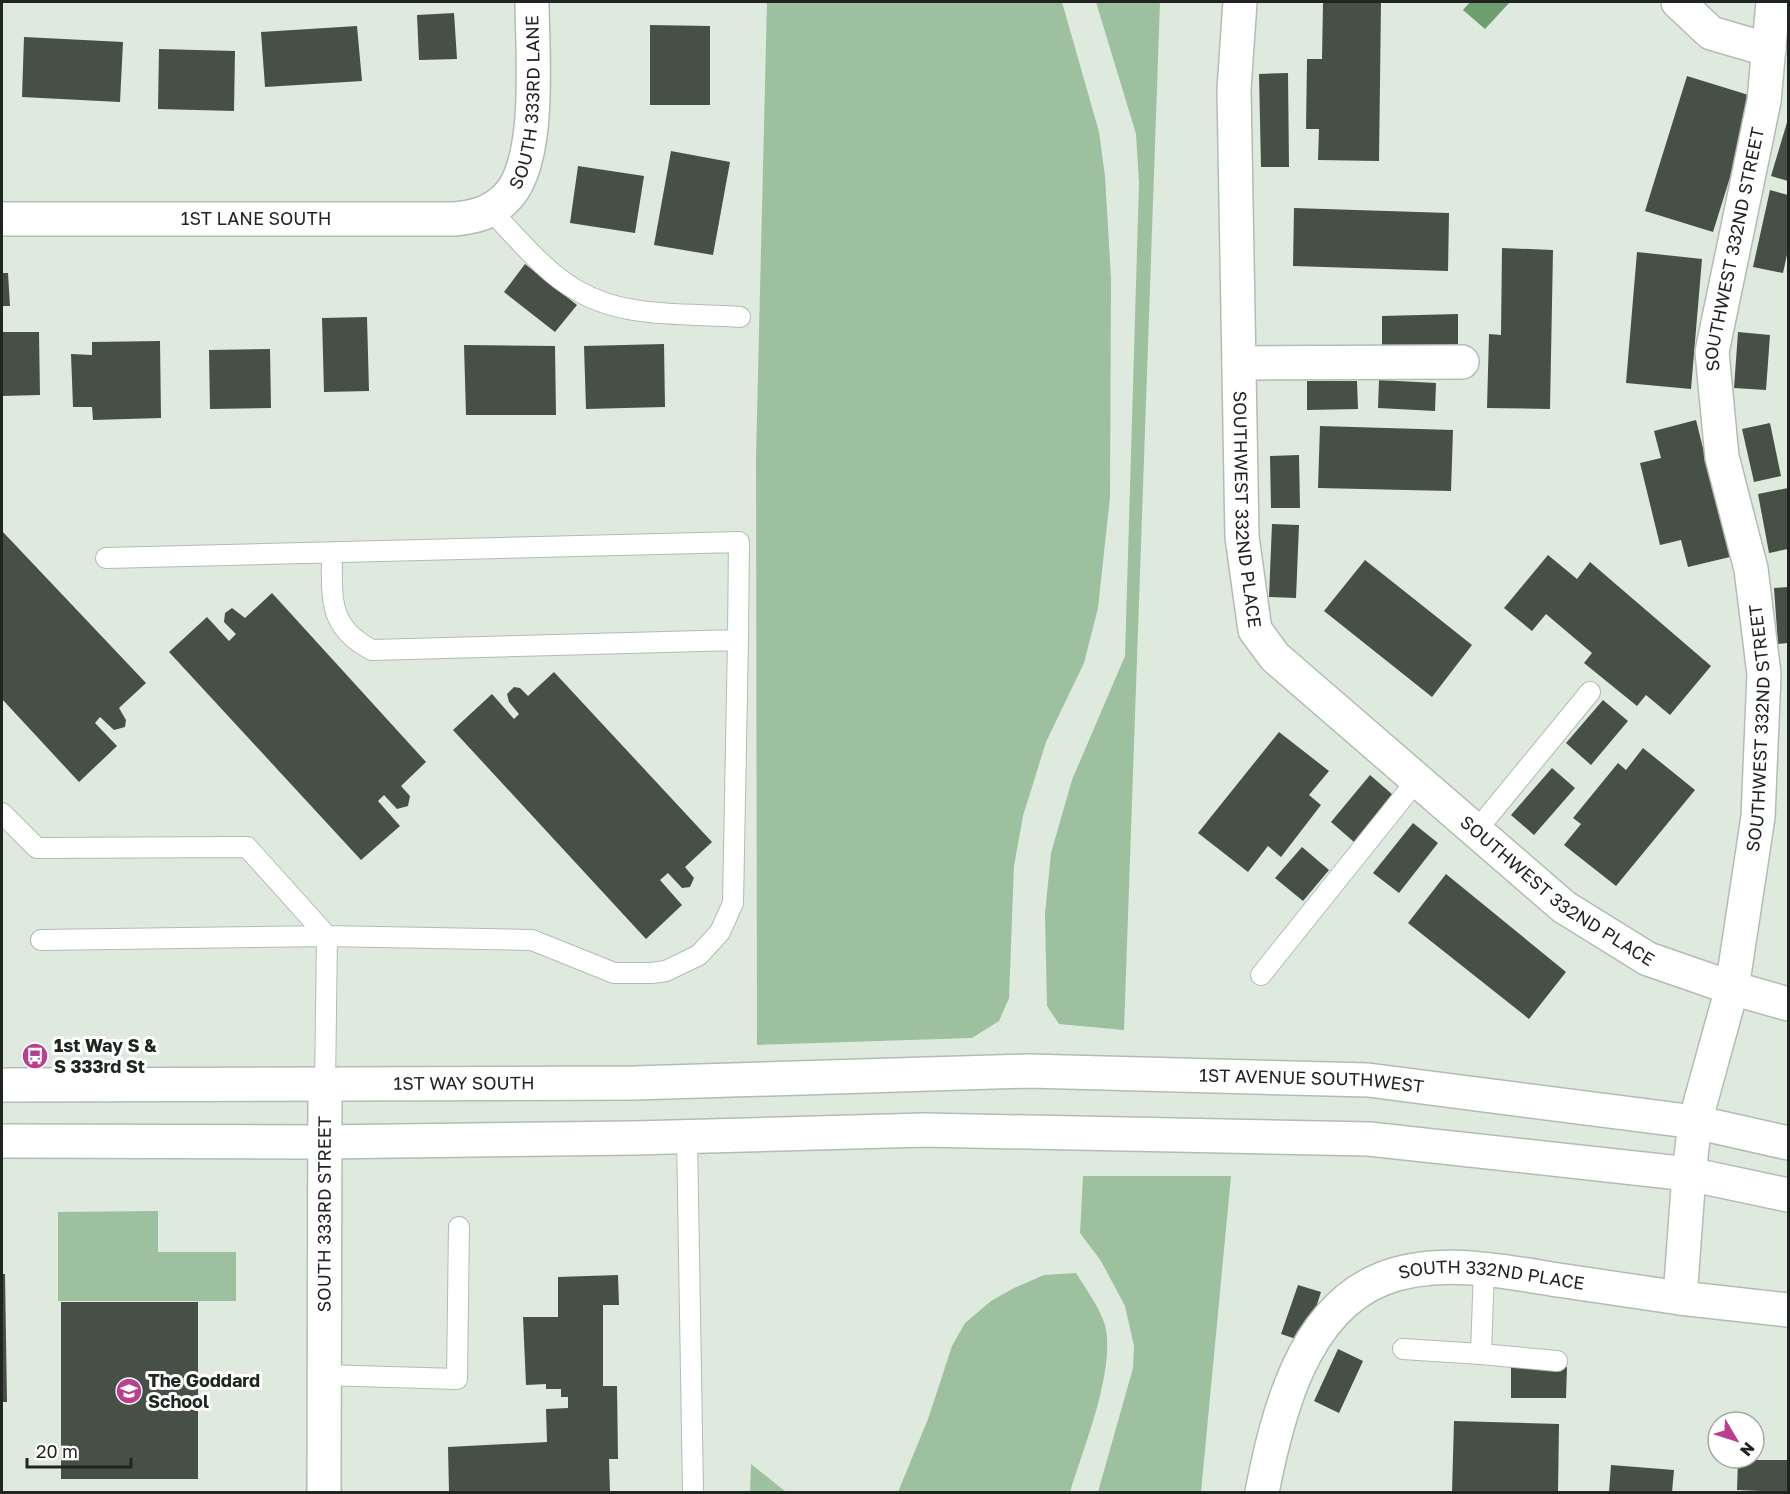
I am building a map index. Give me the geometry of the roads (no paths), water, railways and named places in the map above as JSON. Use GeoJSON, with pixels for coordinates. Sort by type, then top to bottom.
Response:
{"type":"FeatureCollection","features":[{"type":"Feature","properties":{"kind":"street","name":"SOUTH 333RD LANE"},"geometry":{"type":"LineString","coordinates":[[498,204],[521,176],[527,156],[532,103],[532,2]]}},
{"type":"Feature","properties":{"kind":"street","name":"SOUTHWEST 332ND PLACE"},"geometry":{"type":"LineString","coordinates":[[1240,2],[1234,89],[1242,537],[1255,630],[1275,657],[1564,907],[1648,959],[1732,988],[1788,1004]]}},
{"type":"Feature","properties":{"kind":"street"},"geometry":{"type":"LineString","coordinates":[[1678,2],[1711,33],[1769,50]]}},
{"type":"Feature","properties":{"kind":"street","name":"SOUTHWEST 332ND STREET"},"geometry":{"type":"LineString","coordinates":[[1695,1122],[1732,988],[1758,817],[1764,674],[1751,569],[1722,457],[1712,352],[1764,101],[1773,2]]}},
{"type":"Feature","properties":{"kind":"street","name":"1ST LANE SOUTH"},"geometry":{"type":"LineString","coordinates":[[2,219],[455,219],[477,216],[498,204]]}},
{"type":"Feature","properties":{"kind":"street"},"geometry":{"type":"LineString","coordinates":[[1239,363],[1462,362]]}},
{"type":"Feature","properties":{"kind":"street","name":"1ST AVENUE SOUTHWEST"},"geometry":{"type":"LineString","coordinates":[[926,1074],[1029,1071],[1368,1080],[1695,1122]]}},
{"type":"Feature","properties":{"kind":"street","name":"1ST WAY SOUTH"},"geometry":{"type":"LineString","coordinates":[[2,1085],[635,1083],[926,1074]]}},
{"type":"Feature","properties":{"kind":"street","name":"SOUTH 333RD STREET"},"geometry":{"type":"LineString","coordinates":[[324,1492],[323,1142],[325,1085]]}},
{"type":"Feature","properties":{"kind":"street"},"geometry":{"type":"LineString","coordinates":[[1680,1298],[1695,1122],[1788,1143]]}},
{"type":"Feature","properties":{"kind":"street"},"geometry":{"type":"LineString","coordinates":[[2,1141],[323,1142],[634,1138],[925,1130],[1368,1139],[1689,1174],[1788,1195]]}},
{"type":"Feature","properties":{"kind":"street","name":"SOUTH 332ND PLACE"},"geometry":{"type":"LineString","coordinates":[[1262,1492],[1278,1425],[1297,1372],[1311,1344],[1331,1317],[1364,1288],[1383,1278],[1425,1269],[1484,1269],[1680,1298],[1788,1310]]}},
{"type":"Feature","properties":{"kind":"lane"},"geometry":{"type":"LineString","coordinates":[[498,204],[556,276],[600,302],[627,310],[740,317]]}},
{"type":"Feature","properties":{"kind":"lane"},"geometry":{"type":"LineString","coordinates":[[41,940],[327,936],[532,940],[614,973],[666,971],[699,955],[720,932],[733,903],[740,542],[106,558]]}},
{"type":"Feature","properties":{"kind":"lane"},"geometry":{"type":"LineString","coordinates":[[332,552],[332,595],[340,624],[353,640],[372,650],[738,639]]}},
{"type":"Feature","properties":{"kind":"lane"},"geometry":{"type":"LineString","coordinates":[[1476,831],[1590,692]]}},
{"type":"Feature","properties":{"kind":"lane"},"geometry":{"type":"LineString","coordinates":[[1261,975],[1417,780]]}},
{"type":"Feature","properties":{"kind":"lane"},"geometry":{"type":"LineString","coordinates":[[2,813],[37,848],[247,847],[327,936]]}},
{"type":"Feature","properties":{"kind":"lane","name":"SOUTH 333RD STREET"},"geometry":{"type":"LineString","coordinates":[[325,1085],[327,936]]}},
{"type":"Feature","properties":{"kind":"lane"},"geometry":{"type":"LineString","coordinates":[[687,1135],[693,1492]]}},
{"type":"Feature","properties":{"kind":"lane"},"geometry":{"type":"LineString","coordinates":[[323,1375],[457,1378],[459,1227]]}},
{"type":"Feature","properties":{"kind":"lane"},"geometry":{"type":"LineString","coordinates":[[1481,1354],[1484,1269]]}},
{"type":"Feature","properties":{"kind":"lane"},"geometry":{"type":"LineString","coordinates":[[1403,1348],[1557,1361]]}},
{"type":"Feature","properties":{"kind":"place","name":"1st Way S & S 333rd St"},"geometry":{"type":"Point","coordinates":[35,1056]}},
{"type":"Feature","properties":{"kind":"place","name":"The Goddard School"},"geometry":{"type":"Point","coordinates":[129,1391]}}]}
